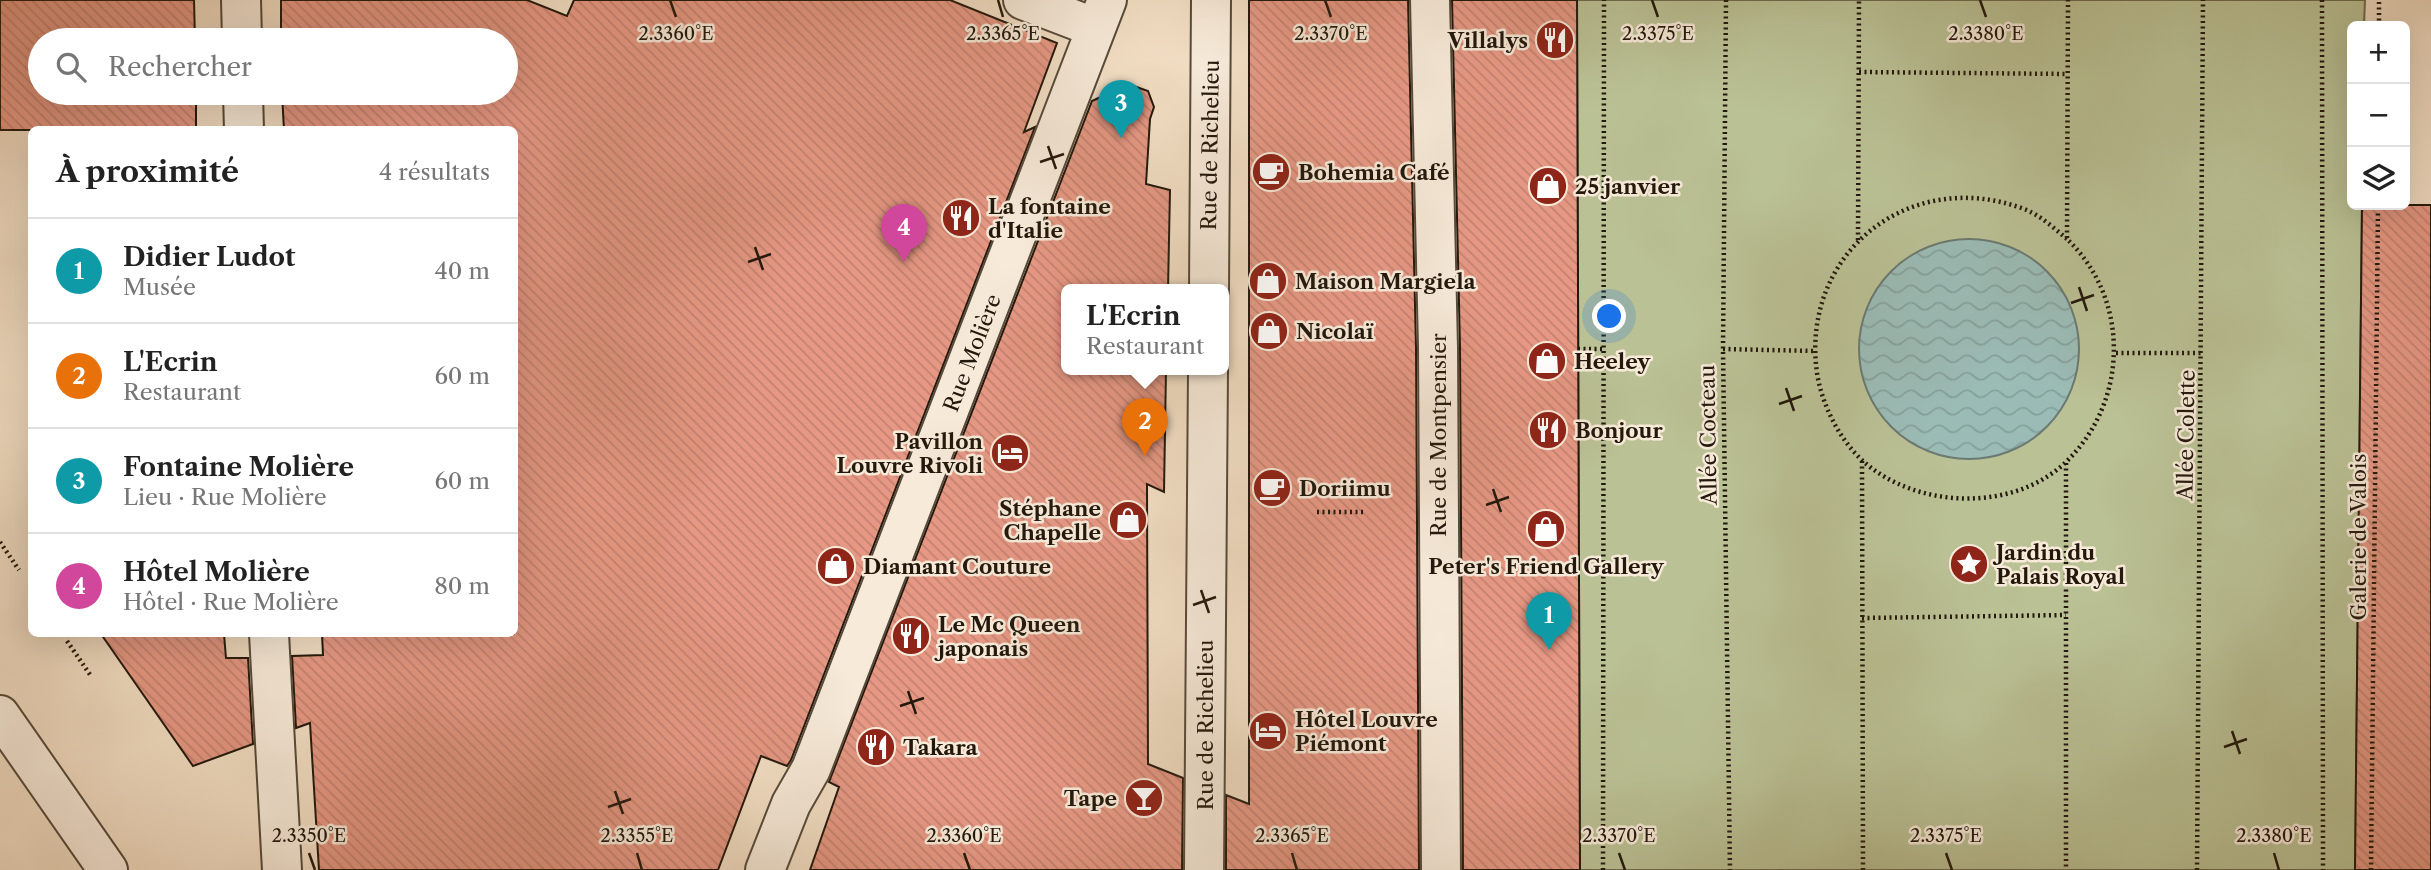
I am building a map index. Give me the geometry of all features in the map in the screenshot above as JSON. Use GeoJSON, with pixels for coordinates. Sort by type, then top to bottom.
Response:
{"type":"FeatureCollection","features":[{"type":"Feature","properties":{"kind":"street"},"geometry":{"type":"LineString","coordinates":[[241,0],[242,28]]}},
{"type":"Feature","properties":{"kind":"street"},"geometry":{"type":"LineString","coordinates":[[1023,0],[1102,14]]}},
{"type":"Feature","properties":{"kind":"street","name":"Rue de Richelieu"},"geometry":{"type":"LineString","coordinates":[[1209,284],[1211,0]]}},
{"type":"Feature","properties":{"kind":"street","name":"Rue de Montpensier"},"geometry":{"type":"LineString","coordinates":[[1430,0],[1438,348],[1441,870]]}},
{"type":"Feature","properties":{"kind":"street","name":"Rue Molière"},"geometry":{"type":"LineString","coordinates":[[765,870],[791,804],[811,769],[1102,14]]}},
{"type":"Feature","properties":{"kind":"street"},"geometry":{"type":"LineString","coordinates":[[243,105],[244,126]]}},
{"type":"Feature","properties":{"kind":"street","name":"Rue de Richelieu"},"geometry":{"type":"LineString","coordinates":[[1204,870],[1208,375]]}},
{"type":"Feature","properties":{"kind":"street"},"geometry":{"type":"LineString","coordinates":[[269,637],[282,870]]}},
{"type":"Feature","properties":{"kind":"street"},"geometry":{"type":"LineString","coordinates":[[0,715],[108,870]]}},
{"type":"Feature","properties":{"kind":"path"},"geometry":{"type":"LineString","coordinates":[[1603,870],[1604,0]]}},
{"type":"Feature","properties":{"kind":"path","name":"Allée Cocteau"},"geometry":{"type":"LineString","coordinates":[[1726,0],[1723,349],[1730,870]]}},
{"type":"Feature","properties":{"kind":"path"},"geometry":{"type":"LineString","coordinates":[[1858,240],[1859,0]]}},
{"type":"Feature","properties":{"kind":"path"},"geometry":{"type":"LineString","coordinates":[[2067,239],[2068,0]]}},
{"type":"Feature","properties":{"kind":"path","name":"Allée Colette"},"geometry":{"type":"LineString","coordinates":[[2197,870],[2203,0]]}},
{"type":"Feature","properties":{"kind":"path"},"geometry":{"type":"LineString","coordinates":[[2322,0],[2323,870]]}},
{"type":"Feature","properties":{"kind":"path"},"geometry":{"type":"LineString","coordinates":[[2379,0],[2379,21]]}},
{"type":"Feature","properties":{"kind":"path"},"geometry":{"type":"LineString","coordinates":[[1859,72],[2068,74]]}},
{"type":"Feature","properties":{"kind":"path"},"geometry":{"type":"LineString","coordinates":[[1955,197],[1992,199],[2026,209],[2085,256],[2108,301],[2116,353],[2106,402],[2088,435],[2066,463],[2030,485],[1997,496],[1961,500],[1927,495],[1890,480],[1862,460],[1832,422],[1819,390],[1814,351],[1819,307],[1834,272],[1858,240],[1888,217],[1917,204],[1955,197]]}},
{"type":"Feature","properties":{"kind":"path","name":"Galerie de Valois"},"geometry":{"type":"LineString","coordinates":[[2371,870],[2378,210]]}},
{"type":"Feature","properties":{"kind":"path"},"geometry":{"type":"LineString","coordinates":[[1578,349],[1604,349]]}},
{"type":"Feature","properties":{"kind":"path"},"geometry":{"type":"LineString","coordinates":[[1723,349],[1814,351]]}},
{"type":"Feature","properties":{"kind":"path"},"geometry":{"type":"LineString","coordinates":[[2116,353],[2202,353]]}},
{"type":"Feature","properties":{"kind":"path"},"geometry":{"type":"LineString","coordinates":[[1862,460],[1863,870]]}},
{"type":"Feature","properties":{"kind":"path"},"geometry":{"type":"LineString","coordinates":[[2066,463],[2066,870]]}},
{"type":"Feature","properties":{"kind":"path"},"geometry":{"type":"LineString","coordinates":[[1317,512],[1366,512]]}},
{"type":"Feature","properties":{"kind":"path"},"geometry":{"type":"LineString","coordinates":[[0,542],[19,570]]}},
{"type":"Feature","properties":{"kind":"path"},"geometry":{"type":"LineString","coordinates":[[1862,618],[2066,615]]}},
{"type":"Feature","properties":{"kind":"path"},"geometry":{"type":"LineString","coordinates":[[67,641],[91,676]]}},
{"type":"Feature","properties":{"kind":"green space","name":"Jardin du Palais Royal"},"geometry":{"type":"Polygon","coordinates":[[[1577,0],[2365,0],[2364,21],[2347,21],[2347,210],[2362,210],[2355,870],[1580,870],[1577,0]]]}},
{"type":"Feature","properties":{"kind":"water"},"geometry":{"type":"Polygon","coordinates":[[[1980,239],[2011,247],[2030,257],[2047,271],[2061,288],[2071,307],[2077,327],[2077,371],[2071,391],[2061,410],[2047,427],[2030,441],[2001,455],[1958,459],[1937,455],[1917,446],[1899,434],[1884,419],[1863,381],[1859,338],[1863,317],[1872,297],[1884,279],[1899,264],[1937,243],[1980,239]]]}},
{"type":"Feature","properties":{"kind":"building"},"geometry":{"type":"Polygon","coordinates":[[[0,0],[194,0],[195,28],[28,28],[28,105],[196,105],[196,126],[28,126],[28,130],[0,130],[0,0]]]}},
{"type":"Feature","properties":{"kind":"building"},"geometry":{"type":"Polygon","coordinates":[[[281,0],[527,0],[567,16],[574,0],[950,0],[1057,43],[1024,132],[1035,127],[791,760],[787,766],[761,756],[718,870],[319,870],[310,723],[296,728],[292,656],[323,655],[322,637],[518,637],[518,126],[284,126],[283,105],[518,105],[518,28],[281,28],[281,0]]]}},
{"type":"Feature","properties":{"kind":"building"},"geometry":{"type":"Polygon","coordinates":[[[1249,0],[1408,0],[1416,348],[1419,870],[1226,870],[1226,795],[1249,804],[1249,0]]]}},
{"type":"Feature","properties":{"kind":"building"},"geometry":{"type":"Polygon","coordinates":[[[1452,0],[1577,0],[1580,870],[1463,870],[1460,347],[1452,0]]]}},
{"type":"Feature","properties":{"kind":"building"},"geometry":{"type":"Polygon","coordinates":[[[1128,84],[1148,91],[1154,107],[1150,119],[1146,184],[1170,190],[1168,284],[1061,284],[1061,375],[1166,375],[1164,492],[1147,484],[1148,764],[1183,778],[1182,870],[810,870],[839,787],[829,782],[1092,101],[1128,84]]]}},
{"type":"Feature","properties":{"kind":"building"},"geometry":{"type":"Polygon","coordinates":[[[2410,205],[2431,205],[2431,870],[2355,870],[2362,210],[2410,210],[2410,205]]]}},
{"type":"Feature","properties":{"kind":"building"},"geometry":{"type":"Polygon","coordinates":[[[103,637],[224,637],[226,658],[248,658],[253,744],[193,766],[103,637]]]}},
{"type":"Feature","properties":{"kind":"place","name":"Villalys"},"geometry":{"type":"Point","coordinates":[1555,40]}},
{"type":"Feature","properties":{"kind":"place","name":"Fontaine Molière"},"geometry":{"type":"Point","coordinates":[1121,138]}},
{"type":"Feature","properties":{"kind":"place","name":"Bohemia Café"},"geometry":{"type":"Point","coordinates":[1271,172]}},
{"type":"Feature","properties":{"kind":"place","name":"25 janvier"},"geometry":{"type":"Point","coordinates":[1548,186]}},
{"type":"Feature","properties":{"kind":"place","name":"La fontaine d'Italie"},"geometry":{"type":"Point","coordinates":[961,218]}},
{"type":"Feature","properties":{"kind":"place","name":"Hôtel Molière"},"geometry":{"type":"Point","coordinates":[904,262]}},
{"type":"Feature","properties":{"kind":"place","name":"Maison Margiela"},"geometry":{"type":"Point","coordinates":[1268,281]}},
{"type":"Feature","properties":{"kind":"place","name":"Nicolaï"},"geometry":{"type":"Point","coordinates":[1269,331]}},
{"type":"Feature","properties":{"kind":"place","name":"Heeley"},"geometry":{"type":"Point","coordinates":[1547,361]}},
{"type":"Feature","properties":{"kind":"place","name":"Bonjour"},"geometry":{"type":"Point","coordinates":[1548,430]}},
{"type":"Feature","properties":{"kind":"place","name":"Pavillon Louvre Rivoli"},"geometry":{"type":"Point","coordinates":[1010,453]}},
{"type":"Feature","properties":{"kind":"place","name":"L'Ecrin"},"geometry":{"type":"Point","coordinates":[1145,456]}},
{"type":"Feature","properties":{"kind":"place","name":"Doriimu"},"geometry":{"type":"Point","coordinates":[1272,488]}},
{"type":"Feature","properties":{"kind":"place","name":"Stéphane Chapelle"},"geometry":{"type":"Point","coordinates":[1128,520]}},
{"type":"Feature","properties":{"kind":"place","name":"Peter's Friend Gallery"},"geometry":{"type":"Point","coordinates":[1546,529]}},
{"type":"Feature","properties":{"kind":"place","name":"Jardin du Palais Royal"},"geometry":{"type":"Point","coordinates":[1969,564]}},
{"type":"Feature","properties":{"kind":"place","name":"Diamant Couture"},"geometry":{"type":"Point","coordinates":[836,566]}},
{"type":"Feature","properties":{"kind":"place","name":"Le Mc Queen japonais"},"geometry":{"type":"Point","coordinates":[911,636]}},
{"type":"Feature","properties":{"kind":"place","name":"Didier Ludot"},"geometry":{"type":"Point","coordinates":[1549,650]}},
{"type":"Feature","properties":{"kind":"place","name":"Hôtel Louvre Piémont"},"geometry":{"type":"Point","coordinates":[1268,731]}},
{"type":"Feature","properties":{"kind":"place","name":"Takara"},"geometry":{"type":"Point","coordinates":[876,747]}},
{"type":"Feature","properties":{"kind":"place","name":"Tape"},"geometry":{"type":"Point","coordinates":[1144,798]}}]}
